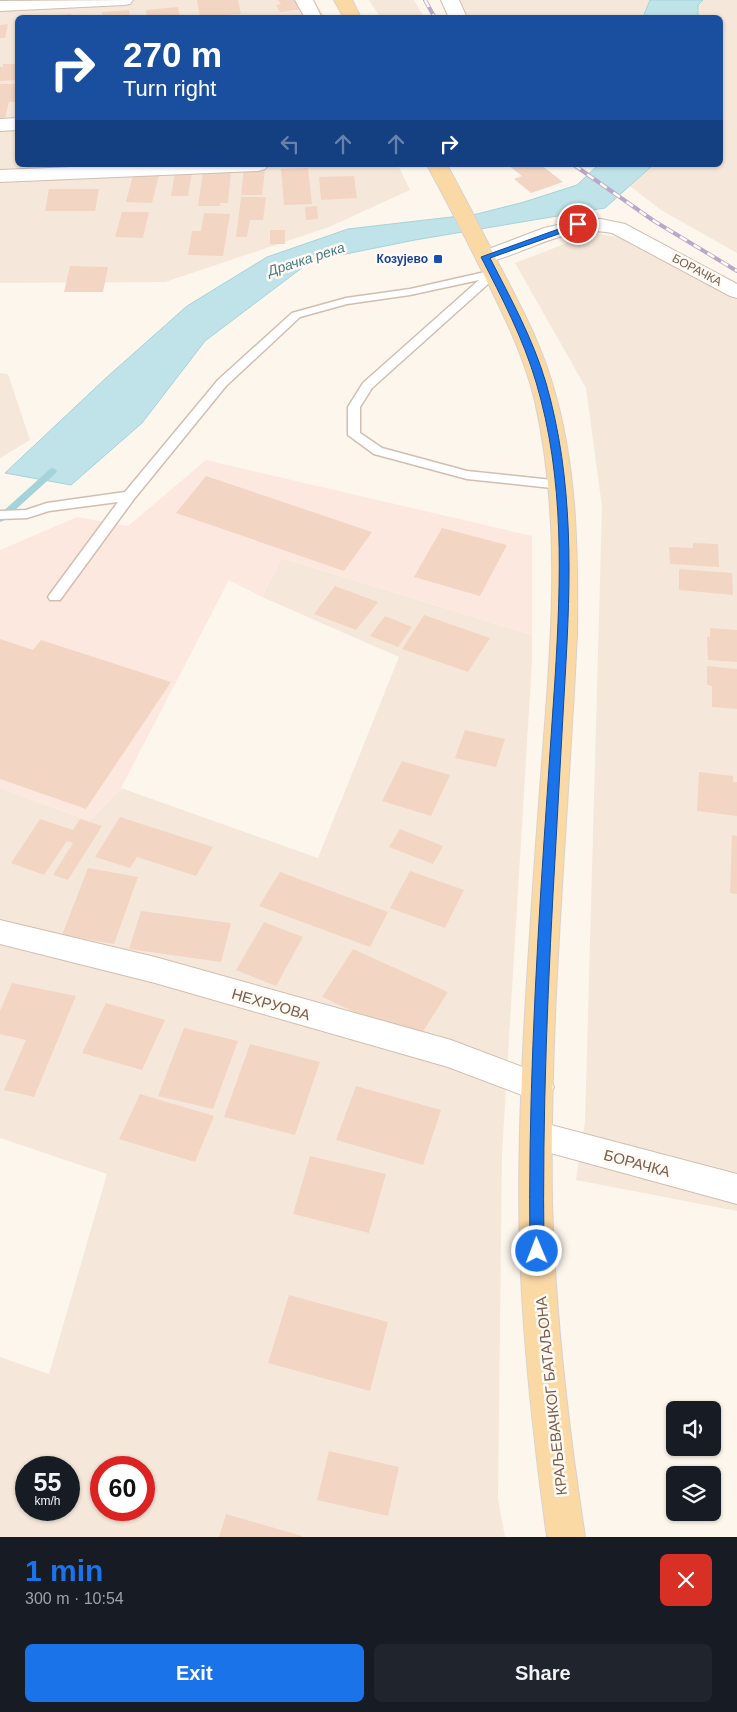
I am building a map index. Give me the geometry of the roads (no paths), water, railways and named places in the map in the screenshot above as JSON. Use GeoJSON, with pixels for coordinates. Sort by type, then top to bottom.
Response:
{"type":"FeatureCollection","features":[{"type":"Feature","properties":{"kind":"main road"},"geometry":{"type":"LineString","coordinates":[[343,0],[351,15]]}},
{"type":"Feature","properties":{"kind":"main road","name":"КРАЉЕВАЧКОГ БАТАЉОНА"},"geometry":{"type":"LineString","coordinates":[[438,167],[521,328],[536,364],[546,401],[561,485],[565,551],[565,597],[548,868],[536,1136],[537,1251],[543,1337],[554,1455],[566,1537]]}},
{"type":"Feature","properties":{"kind":"street"},"geometry":{"type":"LineString","coordinates":[[0,6],[124,0]]}},
{"type":"Feature","properties":{"kind":"street"},"geometry":{"type":"LineString","coordinates":[[304,0],[312,15]]}},
{"type":"Feature","properties":{"kind":"street"},"geometry":{"type":"LineString","coordinates":[[450,0],[457,15]]}},
{"type":"Feature","properties":{"kind":"street"},"geometry":{"type":"LineString","coordinates":[[0,125],[15,124]]}},
{"type":"Feature","properties":{"kind":"street"},"geometry":{"type":"LineString","coordinates":[[0,176],[211,167]]}},
{"type":"Feature","properties":{"kind":"street","name":"БОРАЧКА"},"geometry":{"type":"LineString","coordinates":[[487,261],[564,228],[590,223],[618,228],[737,292]]}},
{"type":"Feature","properties":{"kind":"street","name":"НЕХРУОВА"},"geometry":{"type":"LineString","coordinates":[[0,932],[156,970],[451,1054],[538,1087]]}},
{"type":"Feature","properties":{"kind":"street","name":"БОРАЧКА"},"geometry":{"type":"LineString","coordinates":[[536,1136],[737,1189]]}},
{"type":"Feature","properties":{"kind":"lane"},"geometry":{"type":"LineString","coordinates":[[487,261],[367,386],[354,408],[354,435],[378,450],[467,475],[561,485]]}},
{"type":"Feature","properties":{"kind":"lane"},"geometry":{"type":"LineString","coordinates":[[55,597],[129,496],[222,383],[296,315],[346,301],[428,289],[487,261]]}},
{"type":"Feature","properties":{"kind":"lane"},"geometry":{"type":"LineString","coordinates":[[0,515],[27,514],[47,507],[129,496]]}},
{"type":"Feature","properties":{"kind":"water"},"geometry":{"type":"Polygon","coordinates":[[[650,0],[703,0],[698,5],[698,15],[644,15],[650,0]]]}},
{"type":"Feature","properties":{"kind":"water"},"geometry":{"type":"Polygon","coordinates":[[[596,167],[651,167],[605,208],[415,240],[311,261],[205,341],[142,423],[71,485],[5,473],[107,377],[187,306],[267,257],[348,229],[477,214],[524,202],[577,185],[596,167]]]}},
{"type":"Feature","properties":{"kind":"waterway","name":"Драчка река"},"geometry":{"type":"LineString","coordinates":[[0,519],[53,471]]}},
{"type":"Feature","properties":{"kind":"railway"},"geometry":{"type":"LineString","coordinates":[[425,0],[433,15]]}},
{"type":"Feature","properties":{"kind":"railway"},"geometry":{"type":"LineString","coordinates":[[577,167],[654,221],[737,271]]}},
{"type":"Feature","properties":{"kind":"place","name":"Козујево"},"geometry":{"type":"Point","coordinates":[438,259]}}]}
